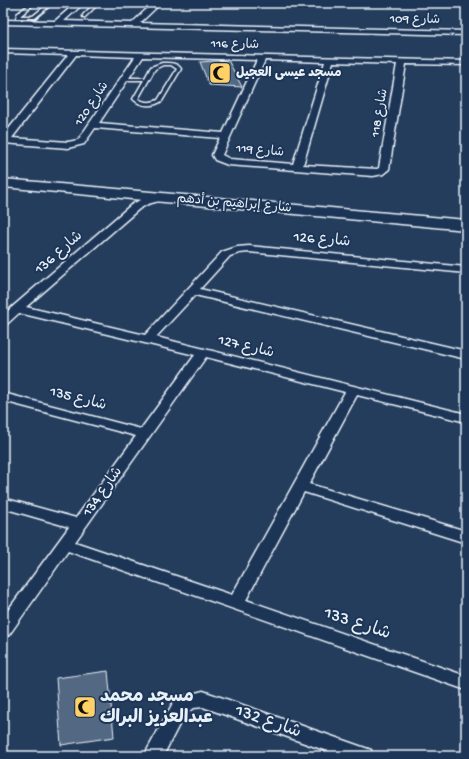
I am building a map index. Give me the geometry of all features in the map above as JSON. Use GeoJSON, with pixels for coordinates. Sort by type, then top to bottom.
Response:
{"type":"FeatureCollection","features":[{"type":"Feature","properties":{"kind":"street"},"geometry":{"type":"LineString","coordinates":[[56,24],[80,3]]}},
{"type":"Feature","properties":{"kind":"street"},"geometry":{"type":"LineString","coordinates":[[134,25],[157,3]]}},
{"type":"Feature","properties":{"kind":"street","name":"شارع 109"},"geometry":{"type":"LineString","coordinates":[[3,22],[466,33]]}},
{"type":"Feature","properties":{"kind":"street","name":"شارع 116"},"geometry":{"type":"LineString","coordinates":[[3,51],[466,63]]}},
{"type":"Feature","properties":{"kind":"street"},"geometry":{"type":"LineString","coordinates":[[3,62],[13,51]]}},
{"type":"Feature","properties":{"kind":"street"},"geometry":{"type":"LineString","coordinates":[[4,140],[74,53]]}},
{"type":"Feature","properties":{"kind":"street","name":"شارع 120"},"geometry":{"type":"LineString","coordinates":[[4,140],[75,144],[82,140],[140,54]]}},
{"type":"Feature","properties":{"kind":"street","name":"شارع 119"},"geometry":{"type":"LineString","coordinates":[[262,57],[217,155],[222,160],[373,173],[380,172],[384,168]]}},
{"type":"Feature","properties":{"kind":"street"},"geometry":{"type":"LineString","coordinates":[[297,167],[330,59]]}},
{"type":"Feature","properties":{"kind":"street","name":"شارع 118"},"geometry":{"type":"LineString","coordinates":[[384,168],[402,61]]}},
{"type":"Feature","properties":{"kind":"street"},"geometry":{"type":"LineString","coordinates":[[92,126],[226,136]]}},
{"type":"Feature","properties":{"kind":"street","name":"شارع إبراهيم بن أدهم"},"geometry":{"type":"LineString","coordinates":[[3,173],[450,218],[466,225]]}},
{"type":"Feature","properties":{"kind":"street","name":"شارع إبراهيم بن أدهم"},"geometry":{"type":"LineString","coordinates":[[3,183],[132,201],[162,197],[417,215]]}},
{"type":"Feature","properties":{"kind":"street","name":"شارع 136"},"geometry":{"type":"LineString","coordinates":[[3,322],[132,201]]}},
{"type":"Feature","properties":{"kind":"street","name":"شارع إبراهيم بن أدهم"},"geometry":{"type":"LineString","coordinates":[[450,218],[466,214]]}},
{"type":"Feature","properties":{"kind":"street","name":"شارع 126"},"geometry":{"type":"LineString","coordinates":[[148,339],[226,254],[243,249],[466,270]]}},
{"type":"Feature","properties":{"kind":"street"},"geometry":{"type":"LineString","coordinates":[[192,291],[466,355]]}},
{"type":"Feature","properties":{"kind":"street","name":"شارع 127"},"geometry":{"type":"LineString","coordinates":[[17,309],[148,339],[466,418]]}},
{"type":"Feature","properties":{"kind":"street","name":"شارع 134"},"geometry":{"type":"LineString","coordinates":[[3,630],[203,353]]}},
{"type":"Feature","properties":{"kind":"street"},"geometry":{"type":"LineString","coordinates":[[236,604],[353,390]]}},
{"type":"Feature","properties":{"kind":"street","name":"شارع 135"},"geometry":{"type":"LineString","coordinates":[[3,397],[144,434]]}},
{"type":"Feature","properties":{"kind":"street"},"geometry":{"type":"LineString","coordinates":[[300,486],[466,537]]}},
{"type":"Feature","properties":{"kind":"street"},"geometry":{"type":"LineString","coordinates":[[3,503],[79,524]]}},
{"type":"Feature","properties":{"kind":"street","name":"شارع 133"},"geometry":{"type":"LineString","coordinates":[[65,544],[466,683]]}},
{"type":"Feature","properties":{"kind":"street","name":"شارع 132"},"geometry":{"type":"LineString","coordinates":[[153,756],[179,708],[190,701],[203,699],[364,756]]}},
{"type":"Feature","properties":{"kind":"lane"},"geometry":{"type":"LineString","coordinates":[[33,3],[18,15],[18,17],[33,18],[51,3]]}},
{"type":"Feature","properties":{"kind":"lane"},"geometry":{"type":"LineString","coordinates":[[84,16],[97,3]]}},
{"type":"Feature","properties":{"kind":"lane"},"geometry":{"type":"LineString","coordinates":[[167,64],[178,67],[178,71],[160,100],[149,104],[135,100],[143,85],[153,68],[158,65],[167,64]]}},
{"type":"Feature","properties":{"kind":"lane"},"geometry":{"type":"LineString","coordinates":[[123,81],[146,80]]}},
{"type":"Feature","properties":{"kind":"lane"},"geometry":{"type":"LineString","coordinates":[[123,81],[143,85]]}},
{"type":"Feature","properties":{"kind":"building"},"geometry":{"type":"Polygon","coordinates":[[[122,3],[146,3],[148,6],[125,8],[122,3]]]}},
{"type":"Feature","properties":{"kind":"building","name":"مسجد عيسى العجيل"},"geometry":{"type":"Polygon","coordinates":[[[228,60],[242,87],[209,85],[200,62],[228,60]]]}},
{"type":"Feature","properties":{"kind":"building","name":"مسجد محمد عبدالعزيز البراك"},"geometry":{"type":"Polygon","coordinates":[[[108,671],[114,737],[61,745],[56,678],[108,671]]]}},
{"type":"Feature","properties":{"kind":"place","name":"مسجد عيسى العجيل"},"geometry":{"type":"Point","coordinates":[220,73]}},
{"type":"Feature","properties":{"kind":"place","name":"مسجد محمد عبدالعزيز البراك"},"geometry":{"type":"Point","coordinates":[85,707]}}]}
